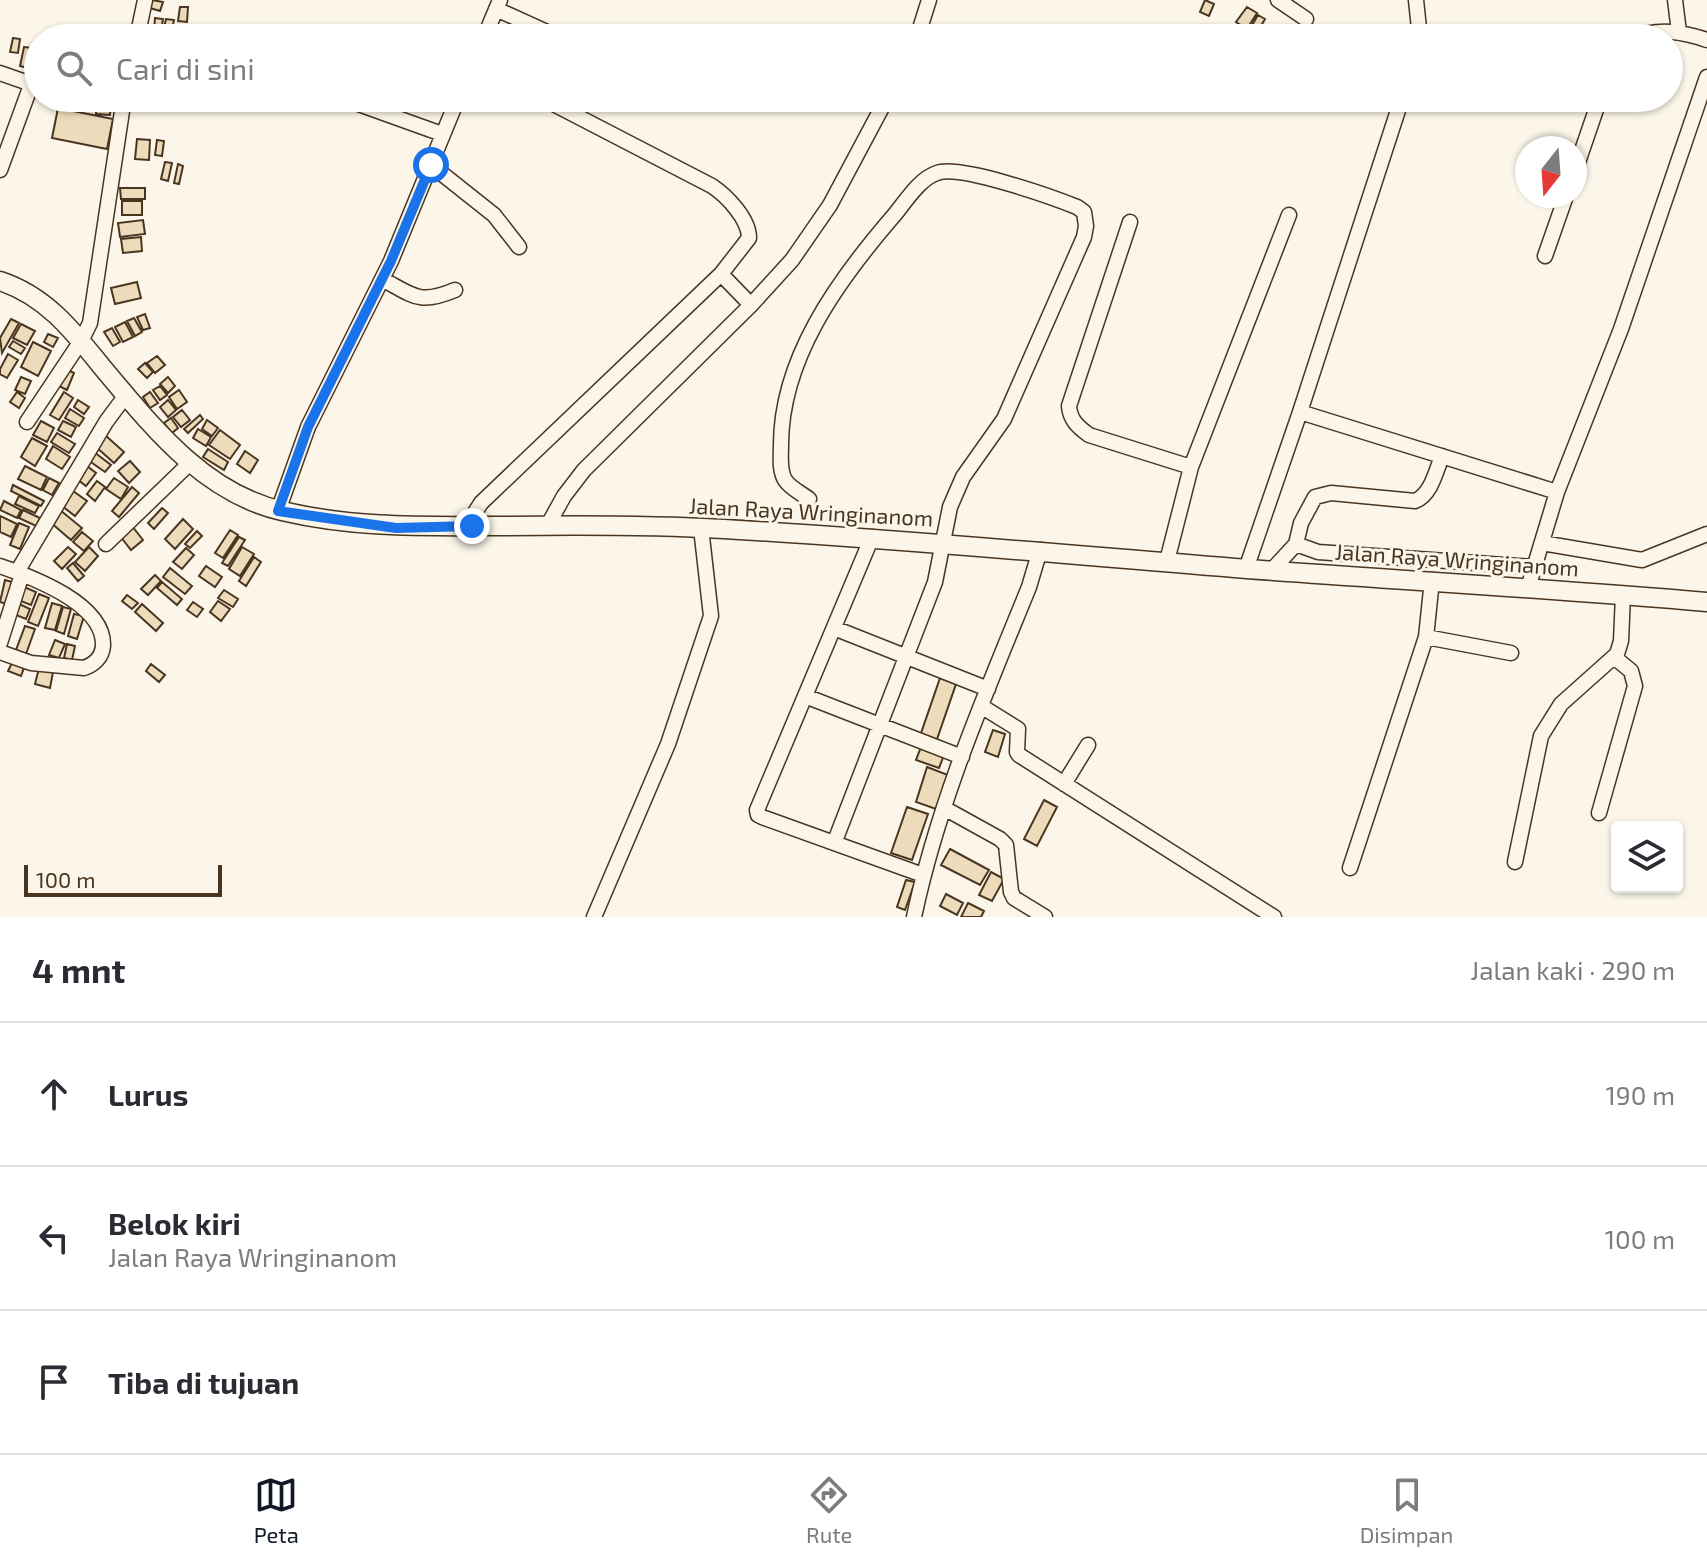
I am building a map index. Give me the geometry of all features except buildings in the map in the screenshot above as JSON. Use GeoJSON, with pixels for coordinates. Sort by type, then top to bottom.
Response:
{"type":"FeatureCollection","features":[{"type":"Feature","properties":{"kind":"main road","name":"Jalan Raya Wringinanom"},"geometry":{"type":"LineString","coordinates":[[0,281],[44,304],[67,323],[126,395],[190,463],[219,485],[278,511],[396,528],[548,525],[701,528],[872,537],[1246,569],[1707,602]]}},
{"type":"Feature","properties":{"kind":"street"},"geometry":{"type":"LineString","coordinates":[[140,24],[145,0]]}},
{"type":"Feature","properties":{"kind":"street"},"geometry":{"type":"LineString","coordinates":[[921,24],[929,0]]}},
{"type":"Feature","properties":{"kind":"street"},"geometry":{"type":"LineString","coordinates":[[1278,0],[1306,19]]}},
{"type":"Feature","properties":{"kind":"street"},"geometry":{"type":"LineString","coordinates":[[1416,0],[1419,24]]}},
{"type":"Feature","properties":{"kind":"street"},"geometry":{"type":"LineString","coordinates":[[1675,0],[1678,24]]}},
{"type":"Feature","properties":{"kind":"street"},"geometry":{"type":"LineString","coordinates":[[490,24],[498,4],[534,24]]}},
{"type":"Feature","properties":{"kind":"street"},"geometry":{"type":"LineString","coordinates":[[1683,33],[1707,40]]}},
{"type":"Feature","properties":{"kind":"street"},"geometry":{"type":"LineString","coordinates":[[0,73],[24,81]]}},
{"type":"Feature","properties":{"kind":"street"},"geometry":{"type":"LineString","coordinates":[[1528,588],[1557,492],[1621,329],[1707,77]]}},
{"type":"Feature","properties":{"kind":"street"},"geometry":{"type":"LineString","coordinates":[[0,170],[24,110]]}},
{"type":"Feature","properties":{"kind":"street"},"geometry":{"type":"LineString","coordinates":[[27,422],[90,323],[122,112]]}},
{"type":"Feature","properties":{"kind":"street"},"geometry":{"type":"LineString","coordinates":[[381,112],[442,134]]}},
{"type":"Feature","properties":{"kind":"street"},"geometry":{"type":"LineString","coordinates":[[278,511],[308,427],[382,279],[452,112]]}},
{"type":"Feature","properties":{"kind":"street"},"geometry":{"type":"LineString","coordinates":[[472,526],[474,514],[481,503],[721,274],[746,243],[749,232],[720,191],[569,112]]}},
{"type":"Feature","properties":{"kind":"street"},"geometry":{"type":"LineString","coordinates":[[548,525],[564,496],[584,470],[751,305],[808,241],[879,112]]}},
{"type":"Feature","properties":{"kind":"street"},"geometry":{"type":"LineString","coordinates":[[1246,569],[1397,112]]}},
{"type":"Feature","properties":{"kind":"street"},"geometry":{"type":"LineString","coordinates":[[1587,136],[1595,112]]}},
{"type":"Feature","properties":{"kind":"street"},"geometry":{"type":"LineString","coordinates":[[431,165],[494,215],[519,247]]}},
{"type":"Feature","properties":{"kind":"street"},"geometry":{"type":"LineString","coordinates":[[809,499],[787,484],[782,475],[781,417],[798,359],[831,296],[863,251],[932,175],[947,171],[1026,187],[1084,212],[1084,237],[1004,419],[963,477],[950,507],[935,582],[835,841]]}},
{"type":"Feature","properties":{"kind":"street"},"geometry":{"type":"LineString","coordinates":[[1545,256],[1562,208]]}},
{"type":"Feature","properties":{"kind":"street"},"geometry":{"type":"LineString","coordinates":[[1167,561],[1191,467],[1289,215]]}},
{"type":"Feature","properties":{"kind":"street"},"geometry":{"type":"LineString","coordinates":[[1130,222],[1069,406],[1070,415],[1089,435],[1191,467]]}},
{"type":"Feature","properties":{"kind":"street"},"geometry":{"type":"LineString","coordinates":[[721,274],[751,305]]}},
{"type":"Feature","properties":{"kind":"street"},"geometry":{"type":"LineString","coordinates":[[382,279],[424,299],[434,299],[455,290]]}},
{"type":"Feature","properties":{"kind":"street"},"geometry":{"type":"LineString","coordinates":[[0,643],[20,573],[106,422],[126,395]]}},
{"type":"Feature","properties":{"kind":"street"},"geometry":{"type":"LineString","coordinates":[[1300,412],[1557,492]]}},
{"type":"Feature","properties":{"kind":"street"},"geometry":{"type":"LineString","coordinates":[[1272,570],[1296,544],[1309,506],[1320,494],[1415,501],[1423,498],[1428,491],[1442,456]]}},
{"type":"Feature","properties":{"kind":"street"},"geometry":{"type":"LineString","coordinates":[[106,544],[190,463]]}},
{"type":"Feature","properties":{"kind":"street"},"geometry":{"type":"LineString","coordinates":[[594,917],[668,744],[711,616],[701,528]]}},
{"type":"Feature","properties":{"kind":"street"},"geometry":{"type":"LineString","coordinates":[[1542,543],[1642,560],[1707,534]]}},
{"type":"Feature","properties":{"kind":"street"},"geometry":{"type":"LineString","coordinates":[[872,537],[757,810],[762,817],[923,875]]}},
{"type":"Feature","properties":{"kind":"street"},"geometry":{"type":"LineString","coordinates":[[1296,544],[1318,552],[1534,567]]}},
{"type":"Feature","properties":{"kind":"street"},"geometry":{"type":"LineString","coordinates":[[914,917],[923,875],[944,808],[1029,587],[1040,550]]}},
{"type":"Feature","properties":{"kind":"street"},"geometry":{"type":"LineString","coordinates":[[0,566],[60,592],[90,614],[100,631],[103,647],[98,660],[84,668],[31,663],[0,652]]}},
{"type":"Feature","properties":{"kind":"street"},"geometry":{"type":"LineString","coordinates":[[1350,868],[1427,632],[1432,580]]}},
{"type":"Feature","properties":{"kind":"street"},"geometry":{"type":"LineString","coordinates":[[1515,862],[1541,736],[1561,704],[1614,657],[1621,641],[1623,595]]}},
{"type":"Feature","properties":{"kind":"street"},"geometry":{"type":"LineString","coordinates":[[834,628],[988,689]]}},
{"type":"Feature","properties":{"kind":"street"},"geometry":{"type":"LineString","coordinates":[[1427,632],[1511,653]]}},
{"type":"Feature","properties":{"kind":"street"},"geometry":{"type":"LineString","coordinates":[[1599,813],[1635,686],[1631,671],[1614,657]]}},
{"type":"Feature","properties":{"kind":"street"},"geometry":{"type":"LineString","coordinates":[[805,696],[962,757]]}},
{"type":"Feature","properties":{"kind":"street"},"geometry":{"type":"LineString","coordinates":[[981,706],[1018,729],[1019,755],[1274,917]]}},
{"type":"Feature","properties":{"kind":"street"},"geometry":{"type":"LineString","coordinates":[[1064,784],[1088,745]]}},
{"type":"Feature","properties":{"kind":"street"},"geometry":{"type":"LineString","coordinates":[[944,808],[1000,839],[1008,852],[1014,898],[1045,917]]}},
{"type":"Feature","properties":{"kind":"route"},"geometry":{"type":"LineString","coordinates":[[431,165],[391,261],[308,427],[278,511],[396,528],[472,526]]}}]}
